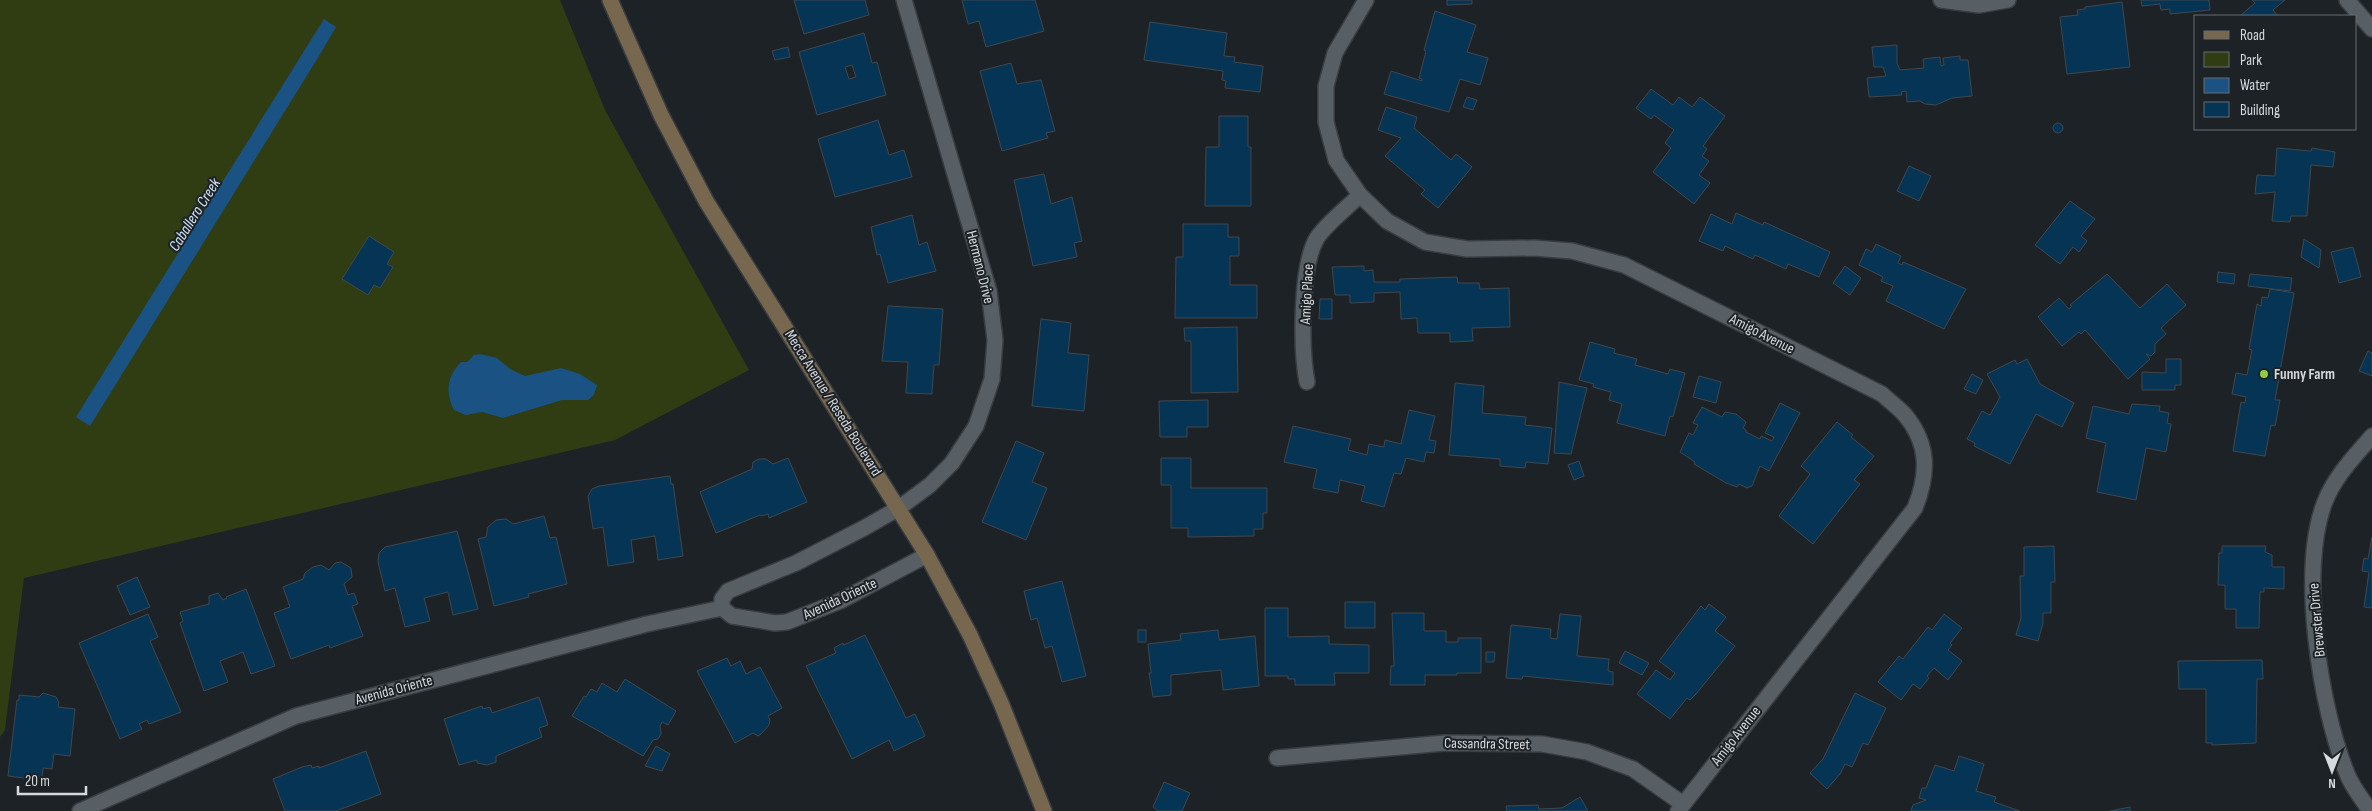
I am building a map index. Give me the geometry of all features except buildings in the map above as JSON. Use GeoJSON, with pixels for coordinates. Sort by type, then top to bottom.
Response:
{"type":"FeatureCollection","features":[{"type":"Feature","properties":{"kind":"main road","name":"Mecca Avenue / Reseda Boulevard"},"geometry":{"type":"LineString","coordinates":[[610,0],[661,115],[706,201],[899,508],[927,555],[970,635],[1001,703],[1044,811]]}},
{"type":"Feature","properties":{"kind":"street","name":"Hermano Drive"},"geometry":{"type":"LineString","coordinates":[[899,508],[936,479],[952,463],[976,426],[992,379],[995,340],[989,291],[904,0]]}},
{"type":"Feature","properties":{"kind":"street","name":"Amigo Avenue"},"geometry":{"type":"LineString","coordinates":[[1366,0],[1334,53],[1326,86],[1326,122],[1336,160],[1360,195],[1387,221],[1425,242],[1467,249],[1534,248],[1572,251],[1624,265],[1882,394],[1906,416],[1920,441],[1926,467],[1923,486],[1915,508],[1680,808]]}},
{"type":"Feature","properties":{"kind":"street"},"geometry":{"type":"LineString","coordinates":[[1941,0],[1979,5],[2008,0]]}},
{"type":"Feature","properties":{"kind":"street"},"geometry":{"type":"LineString","coordinates":[[2347,0],[2372,29]]}},
{"type":"Feature","properties":{"kind":"street","name":"Amigo Place"},"geometry":{"type":"LineString","coordinates":[[1307,382],[1303,361],[1309,256],[1317,237],[1360,195]]}},
{"type":"Feature","properties":{"kind":"street","name":"Brewster Drive"},"geometry":{"type":"LineString","coordinates":[[2370,811],[2348,777],[2330,721],[2316,635],[2312,576],[2316,538],[2324,504],[2339,474],[2372,436]]}},
{"type":"Feature","properties":{"kind":"street"},"geometry":{"type":"LineString","coordinates":[[722,608],[722,599],[728,591],[796,563],[899,508]]}},
{"type":"Feature","properties":{"kind":"street","name":"Avenida Oriente"},"geometry":{"type":"LineString","coordinates":[[80,811],[296,716],[648,624],[722,608],[732,616],[775,623],[787,622],[840,601],[927,555]]}},
{"type":"Feature","properties":{"kind":"street","name":"Cassandra Street"},"geometry":{"type":"LineString","coordinates":[[1277,758],[1445,743],[1542,744],[1587,752],[1633,769],[1680,808]]}},
{"type":"Feature","properties":{"kind":"green space"},"geometry":{"type":"Polygon","coordinates":[[[0,0],[560,0],[605,110],[749,370],[615,440],[24,578],[5,730],[0,737],[0,0]]]}},
{"type":"Feature","properties":{"kind":"water"},"geometry":{"type":"Polygon","coordinates":[[[324,19],[336,27],[90,426],[76,417],[324,19]]]}},
{"type":"Feature","properties":{"kind":"water"},"geometry":{"type":"Polygon","coordinates":[[[480,354],[497,358],[510,369],[525,376],[561,368],[580,374],[597,385],[594,395],[588,400],[562,400],[503,418],[482,412],[466,415],[454,410],[451,404],[449,397],[450,379],[461,362],[467,362],[474,355],[480,354]]]}},
{"type":"Feature","properties":{"kind":"place","name":"Funny Farm"},"geometry":{"type":"Point","coordinates":[2264,374]}},
{"type":"Feature","properties":{"kind":"water label","name":"Caballero Creek"},"geometry":{"type":"Point","coordinates":[195,215]}}]}
